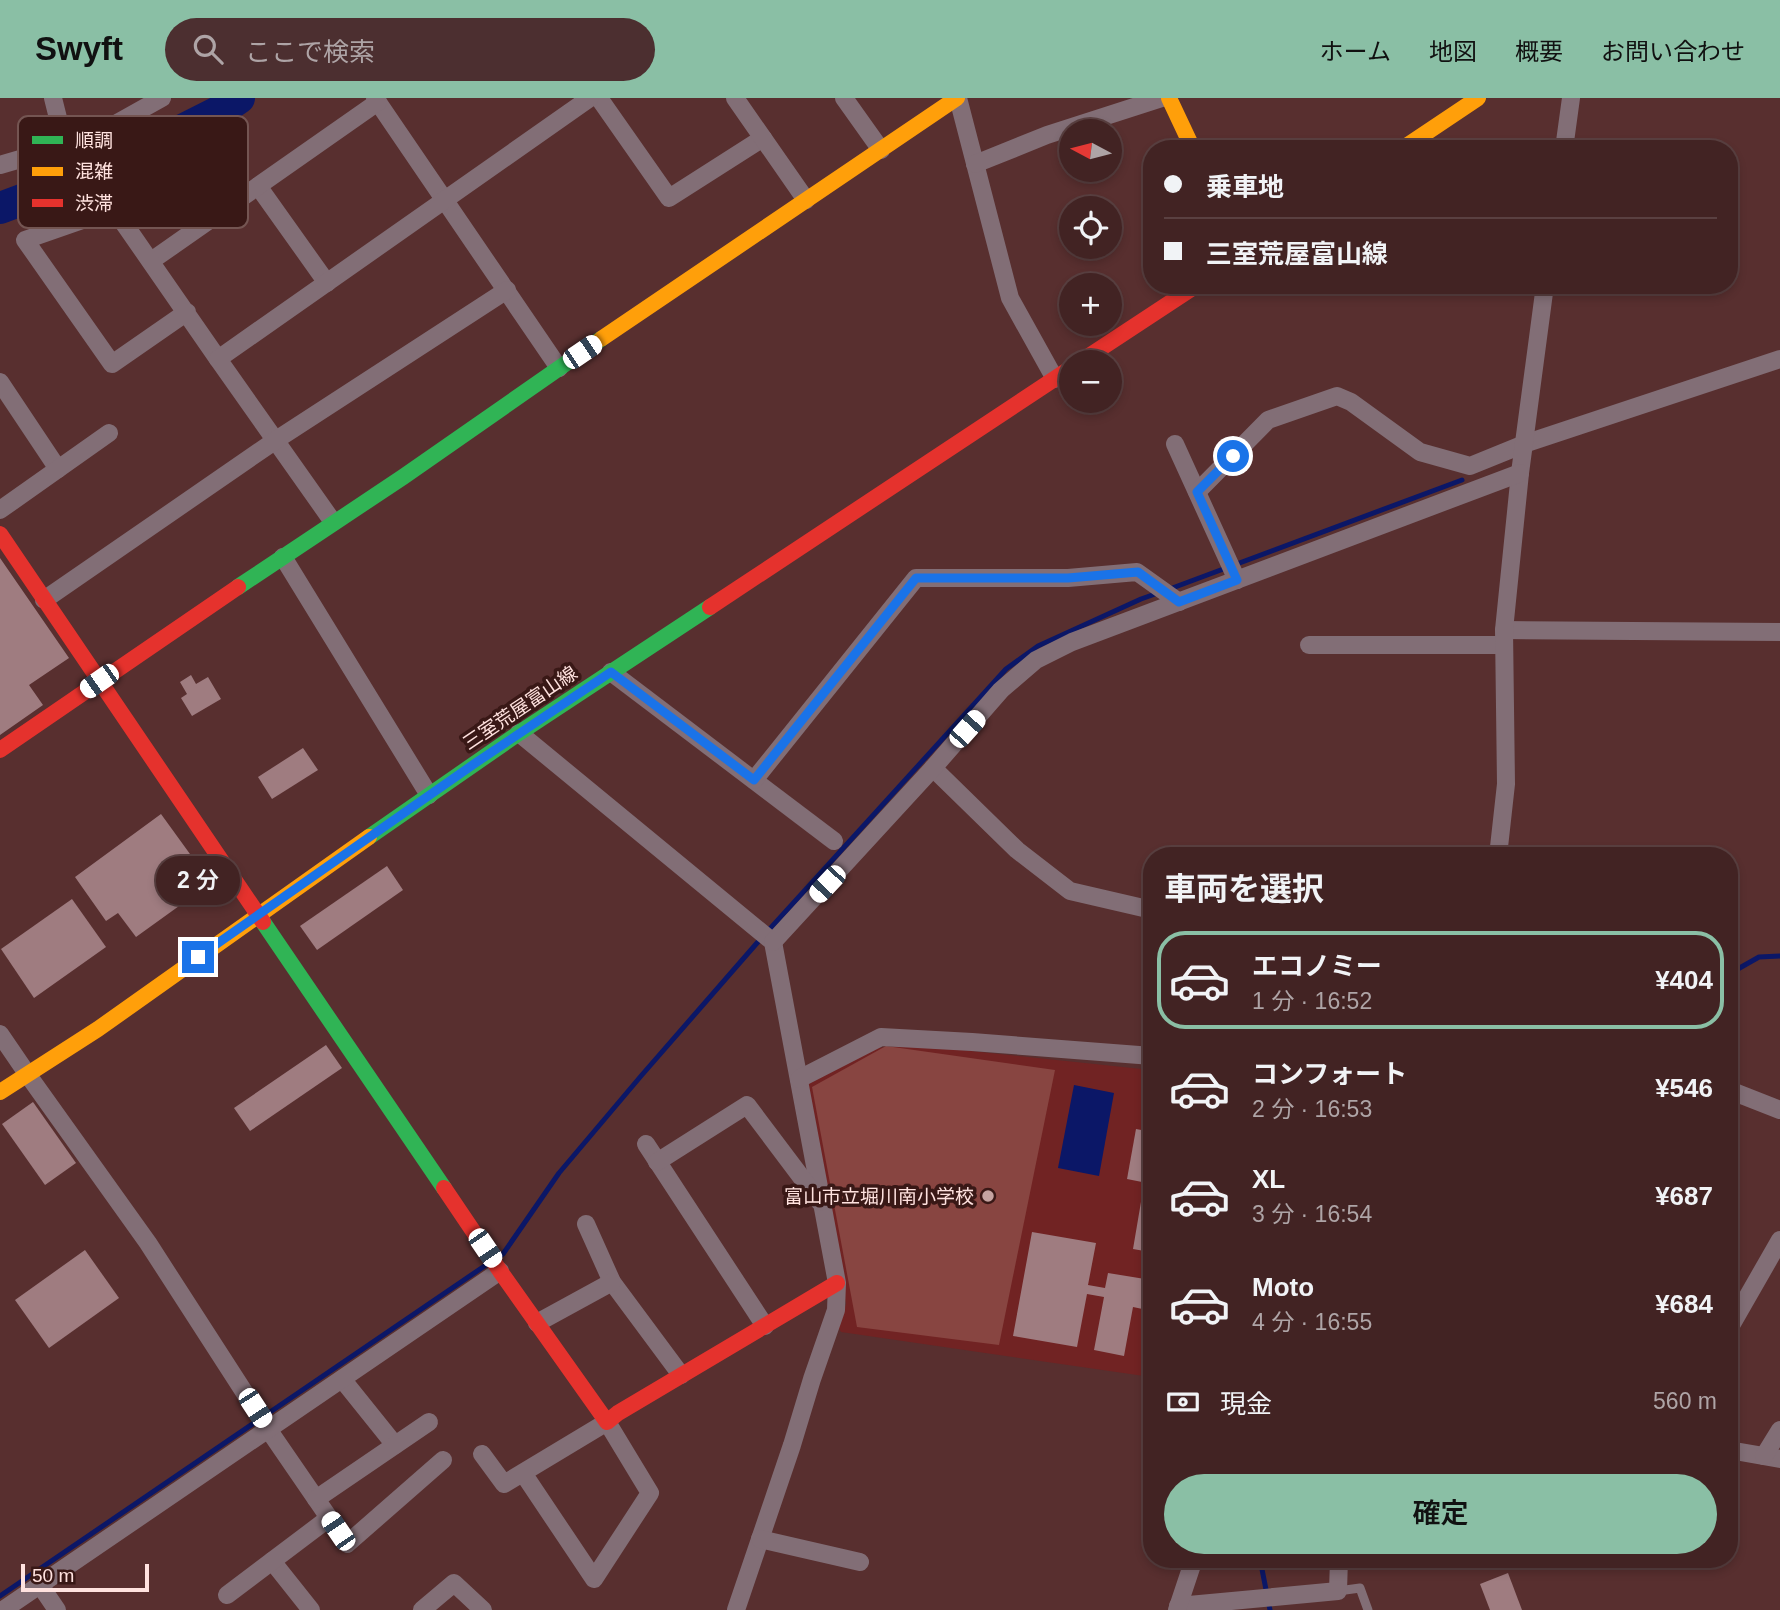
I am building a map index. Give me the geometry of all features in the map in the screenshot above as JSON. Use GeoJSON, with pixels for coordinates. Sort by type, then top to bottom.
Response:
{"type":"FeatureCollection","features":[{"type":"Feature","properties":{"kind":"street"},"geometry":{"type":"LineString","coordinates":[[53,98],[58,116]]}},
{"type":"Feature","properties":{"kind":"street"},"geometry":{"type":"LineString","coordinates":[[218,359],[590,98]]}},
{"type":"Feature","properties":{"kind":"street"},"geometry":{"type":"LineString","coordinates":[[599,98],[669,198],[763,138]]}},
{"type":"Feature","properties":{"kind":"street"},"geometry":{"type":"LineString","coordinates":[[844,98],[881,150]]}},
{"type":"Feature","properties":{"kind":"street"},"geometry":{"type":"LineString","coordinates":[[0,750],[958,98],[1010,298],[1055,379]]}},
{"type":"Feature","properties":{"kind":"street"},"geometry":{"type":"LineString","coordinates":[[975,164],[1047,135],[1163,98]]}},
{"type":"Feature","properties":{"kind":"street"},"geometry":{"type":"LineString","coordinates":[[1169,98],[1189,140]]}},
{"type":"Feature","properties":{"kind":"street"},"geometry":{"type":"LineString","coordinates":[[1415,140],[1478,98]]}},
{"type":"Feature","properties":{"kind":"street"},"geometry":{"type":"LineString","coordinates":[[1565,140],[1571,98]]}},
{"type":"Feature","properties":{"kind":"street"},"geometry":{"type":"LineString","coordinates":[[129,116],[158,99]]}},
{"type":"Feature","properties":{"kind":"street"},"geometry":{"type":"LineString","coordinates":[[248,193],[377,100],[559,368]]}},
{"type":"Feature","properties":{"kind":"street"},"geometry":{"type":"LineString","coordinates":[[743,101],[763,138],[806,200]]}},
{"type":"Feature","properties":{"kind":"street"},"geometry":{"type":"LineString","coordinates":[[0,165],[18,160]]}},
{"type":"Feature","properties":{"kind":"street"},"geometry":{"type":"LineString","coordinates":[[258,186],[327,283]]}},
{"type":"Feature","properties":{"kind":"street"},"geometry":{"type":"LineString","coordinates":[[59,228],[25,240],[112,364],[187,313]]}},
{"type":"Feature","properties":{"kind":"street"},"geometry":{"type":"LineString","coordinates":[[128,228],[333,522]]}},
{"type":"Feature","properties":{"kind":"street"},"geometry":{"type":"LineString","coordinates":[[151,261],[198,228]]}},
{"type":"Feature","properties":{"kind":"street"},"geometry":{"type":"LineString","coordinates":[[44,600],[276,440],[507,290]]}},
{"type":"Feature","properties":{"kind":"street"},"geometry":{"type":"LineString","coordinates":[[1098,350],[1182,294]]}},
{"type":"Feature","properties":{"kind":"street"},"geometry":{"type":"LineString","coordinates":[[1499,847],[1506,784],[1504,637],[1520,473],[1544,294]]}},
{"type":"Feature","properties":{"kind":"street"},"geometry":{"type":"LineString","coordinates":[[1197,492],[1268,420],[1337,396],[1351,402],[1420,452],[1470,466],[1524,444],[1780,359]]}},
{"type":"Feature","properties":{"kind":"street","name":"三室荒屋富山線"},"geometry":{"type":"LineString","coordinates":[[0,1092],[98,1029],[519,733],[1059,376]]}},
{"type":"Feature","properties":{"kind":"street"},"geometry":{"type":"LineString","coordinates":[[0,382],[58,469]]}},
{"type":"Feature","properties":{"kind":"street"},"geometry":{"type":"LineString","coordinates":[[0,510],[109,433]]}},
{"type":"Feature","properties":{"kind":"street"},"geometry":{"type":"LineString","coordinates":[[1175,444],[1237,580]]}},
{"type":"Feature","properties":{"kind":"street"},"geometry":{"type":"LineString","coordinates":[[773,942],[1001,690],[1036,660],[1072,642],[1520,473]]}},
{"type":"Feature","properties":{"kind":"street"},"geometry":{"type":"LineString","coordinates":[[0,534],[500,1270],[607,1422],[650,1493],[594,1579],[523,1473]]}},
{"type":"Feature","properties":{"kind":"street"},"geometry":{"type":"LineString","coordinates":[[283,557],[429,795]]}},
{"type":"Feature","properties":{"kind":"street"},"geometry":{"type":"LineString","coordinates":[[754,780],[916,578],[1068,578],[1138,572],[1179,602]]}},
{"type":"Feature","properties":{"kind":"street"},"geometry":{"type":"LineString","coordinates":[[1309,645],[1504,637],[1780,632]]}},
{"type":"Feature","properties":{"kind":"street"},"geometry":{"type":"LineString","coordinates":[[611,672],[834,841]]}},
{"type":"Feature","properties":{"kind":"street"},"geometry":{"type":"LineString","coordinates":[[519,733],[773,942],[837,1283],[836,1310],[736,1610]]}},
{"type":"Feature","properties":{"kind":"street"},"geometry":{"type":"LineString","coordinates":[[933,768],[1017,850],[1070,891],[1143,908]]}},
{"type":"Feature","properties":{"kind":"street"},"geometry":{"type":"LineString","coordinates":[[0,1034],[148,1243],[268,1429],[347,1544],[443,1460]]}},
{"type":"Feature","properties":{"kind":"street"},"geometry":{"type":"LineString","coordinates":[[799,1079],[881,1037],[1143,1055]]}},
{"type":"Feature","properties":{"kind":"street"},"geometry":{"type":"LineString","coordinates":[[1738,1094],[1780,1110]]}},
{"type":"Feature","properties":{"kind":"street"},"geometry":{"type":"LineString","coordinates":[[657,1162],[747,1105],[823,1206]]}},
{"type":"Feature","properties":{"kind":"street"},"geometry":{"type":"LineString","coordinates":[[646,1144],[765,1326]]}},
{"type":"Feature","properties":{"kind":"street"},"geometry":{"type":"LineString","coordinates":[[586,1224],[612,1282],[681,1376]]}},
{"type":"Feature","properties":{"kind":"street"},"geometry":{"type":"LineString","coordinates":[[1738,1313],[1780,1240]]}},
{"type":"Feature","properties":{"kind":"street"},"geometry":{"type":"LineString","coordinates":[[3,1610],[500,1270]]}},
{"type":"Feature","properties":{"kind":"street"},"geometry":{"type":"LineString","coordinates":[[537,1323],[612,1282]]}},
{"type":"Feature","properties":{"kind":"street"},"geometry":{"type":"LineString","coordinates":[[482,1454],[504,1484],[837,1283]]}},
{"type":"Feature","properties":{"kind":"street"},"geometry":{"type":"LineString","coordinates":[[342,1379],[395,1445]]}},
{"type":"Feature","properties":{"kind":"street"},"geometry":{"type":"LineString","coordinates":[[316,1499],[429,1422]]}},
{"type":"Feature","properties":{"kind":"street"},"geometry":{"type":"LineString","coordinates":[[1738,1452],[1772,1458],[1780,1430]]}},
{"type":"Feature","properties":{"kind":"street"},"geometry":{"type":"LineString","coordinates":[[227,1595],[329,1518]]}},
{"type":"Feature","properties":{"kind":"street"},"geometry":{"type":"LineString","coordinates":[[760,1539],[860,1562]]}},
{"type":"Feature","properties":{"kind":"street"},"geometry":{"type":"LineString","coordinates":[[272,1561],[312,1610]]}},
{"type":"Feature","properties":{"kind":"street"},"geometry":{"type":"LineString","coordinates":[[1191,1568],[1177,1608],[1338,1591],[1339,1568]]}},
{"type":"Feature","properties":{"kind":"street"},"geometry":{"type":"LineString","coordinates":[[422,1610],[454,1583],[483,1610]]}},
{"type":"Feature","properties":{"kind":"street"},"geometry":{"type":"LineString","coordinates":[[40,1585],[57,1610]]}},
{"type":"Feature","properties":{"kind":"lane"},"geometry":{"type":"LineString","coordinates":[[1338,1591],[1360,1588],[1368,1610]]}},
{"type":"Feature","properties":{"kind":"shaded area","name":"富山市立堀川南小学校"},"geometry":{"type":"Polygon","coordinates":[[[914,1045],[1143,1069],[1143,1376],[841,1332],[838,1327],[846,1304],[805,1087],[807,1078],[876,1048],[914,1045]]]}},
{"type":"Feature","properties":{"kind":"shaded area"},"geometry":{"type":"Polygon","coordinates":[[[886,1046],[1055,1070],[999,1345],[857,1327],[812,1087],[886,1046]]]}},
{"type":"Feature","properties":{"kind":"shaded area"},"geometry":{"type":"Polygon","coordinates":[[[1074,1085],[1114,1093],[1099,1176],[1058,1168],[1074,1085]]]}},
{"type":"Feature","properties":{"kind":"building"},"geometry":{"type":"Polygon","coordinates":[[[0,558],[69,658],[29,685],[43,705],[0,735],[0,558]]]}},
{"type":"Feature","properties":{"kind":"building"},"geometry":{"type":"Polygon","coordinates":[[[191,675],[196,684],[208,677],[221,699],[192,716],[181,698],[187,694],[180,682],[191,675]]]}},
{"type":"Feature","properties":{"kind":"building"},"geometry":{"type":"Polygon","coordinates":[[[303,748],[318,770],[272,799],[258,777],[303,748]]]}},
{"type":"Feature","properties":{"kind":"building"},"geometry":{"type":"Polygon","coordinates":[[[161,814],[211,883],[136,937],[118,913],[106,921],[75,877],[161,814]]]}},
{"type":"Feature","properties":{"kind":"building"},"geometry":{"type":"Polygon","coordinates":[[[387,866],[403,890],[317,950],[300,926],[387,866]]]}},
{"type":"Feature","properties":{"kind":"building"},"geometry":{"type":"Polygon","coordinates":[[[72,899],[106,947],[34,998],[1,949],[72,899]]]}},
{"type":"Feature","properties":{"kind":"building"},"geometry":{"type":"Polygon","coordinates":[[[326,1045],[342,1068],[250,1131],[234,1108],[326,1045]]]}},
{"type":"Feature","properties":{"kind":"building"},"geometry":{"type":"Polygon","coordinates":[[[33,1102],[76,1163],[45,1185],[2,1124],[33,1102]]]}},
{"type":"Feature","properties":{"kind":"building"},"geometry":{"type":"Polygon","coordinates":[[[1136,1129],[1143,1130],[1143,1182],[1127,1179],[1136,1129]]]}},
{"type":"Feature","properties":{"kind":"building"},"geometry":{"type":"Polygon","coordinates":[[[1142,1196],[1143,1251],[1133,1249],[1142,1196]]]}},
{"type":"Feature","properties":{"kind":"building"},"geometry":{"type":"Polygon","coordinates":[[[1032,1232],[1096,1243],[1088,1285],[1105,1288],[1108,1273],[1143,1279],[1143,1309],[1133,1307],[1124,1356],[1094,1350],[1104,1297],[1087,1294],[1077,1347],[1013,1336],[1032,1232]]]}},
{"type":"Feature","properties":{"kind":"building"},"geometry":{"type":"Polygon","coordinates":[[[85,1250],[119,1298],[49,1348],[15,1300],[85,1250]]]}},
{"type":"Feature","properties":{"kind":"building"},"geometry":{"type":"Polygon","coordinates":[[[1508,1573],[1522,1610],[1490,1610],[1480,1584],[1508,1573]]]}},
{"type":"Feature","properties":{"kind":"waterway"},"geometry":{"type":"LineString","coordinates":[[210,116],[239,98]]}},
{"type":"Feature","properties":{"kind":"waterway"},"geometry":{"type":"LineString","coordinates":[[0,208],[18,201]]}},
{"type":"Feature","properties":{"kind":"waterway"},"geometry":{"type":"LineString","coordinates":[[1167,590],[1462,480]]}},
{"type":"Feature","properties":{"kind":"waterway"},"geometry":{"type":"LineString","coordinates":[[497,1258],[503,1254],[559,1173],[641,1076],[757,943],[1006,669],[1038,646],[1158,593]]}},
{"type":"Feature","properties":{"kind":"waterway"},"geometry":{"type":"LineString","coordinates":[[1738,969],[1759,957],[1780,956]]}},
{"type":"Feature","properties":{"kind":"waterway"},"geometry":{"type":"LineString","coordinates":[[0,1596],[486,1265]]}},
{"type":"Feature","properties":{"kind":"waterway"},"geometry":{"type":"LineString","coordinates":[[1262,1568],[1270,1610]]}},
{"type":"Feature","properties":{"kind":"traffic: fast"},"geometry":{"type":"LineString","coordinates":[[238,587],[403,477],[601,339]]}},
{"type":"Feature","properties":{"kind":"traffic: fast"},"geometry":{"type":"LineString","coordinates":[[369,837],[519,733],[710,607]]}},
{"type":"Feature","properties":{"kind":"traffic: fast"},"geometry":{"type":"LineString","coordinates":[[263,922],[444,1188]]}},
{"type":"Feature","properties":{"kind":"traffic: slow"},"geometry":{"type":"LineString","coordinates":[[601,339],[957,98]]}},
{"type":"Feature","properties":{"kind":"traffic: slow"},"geometry":{"type":"LineString","coordinates":[[1169,98],[1189,140]]}},
{"type":"Feature","properties":{"kind":"traffic: slow"},"geometry":{"type":"LineString","coordinates":[[1415,140],[1478,98]]}},
{"type":"Feature","properties":{"kind":"traffic: slow"},"geometry":{"type":"LineString","coordinates":[[0,1092],[98,1029],[369,837]]}},
{"type":"Feature","properties":{"kind":"traffic: jam"},"geometry":{"type":"LineString","coordinates":[[1098,350],[1183,294]]}},
{"type":"Feature","properties":{"kind":"traffic: jam"},"geometry":{"type":"LineString","coordinates":[[710,607],[1059,376]]}},
{"type":"Feature","properties":{"kind":"traffic: jam"},"geometry":{"type":"LineString","coordinates":[[0,534],[263,922]]}},
{"type":"Feature","properties":{"kind":"traffic: jam"},"geometry":{"type":"LineString","coordinates":[[0,750],[238,587]]}},
{"type":"Feature","properties":{"kind":"traffic: jam"},"geometry":{"type":"LineString","coordinates":[[444,1188],[607,1422],[837,1283]]}},
{"type":"Feature","properties":{"kind":"place","name":"富山市立堀川南小学校"},"geometry":{"type":"Point","coordinates":[988,1196]}},
{"type":"Feature","properties":{"kind":"route"},"geometry":{"type":"LineString","coordinates":[[198,957],[611,672],[754,780],[916,578],[1068,578],[1138,572],[1179,602],[1237,580],[1197,492],[1233,456]]}}]}
